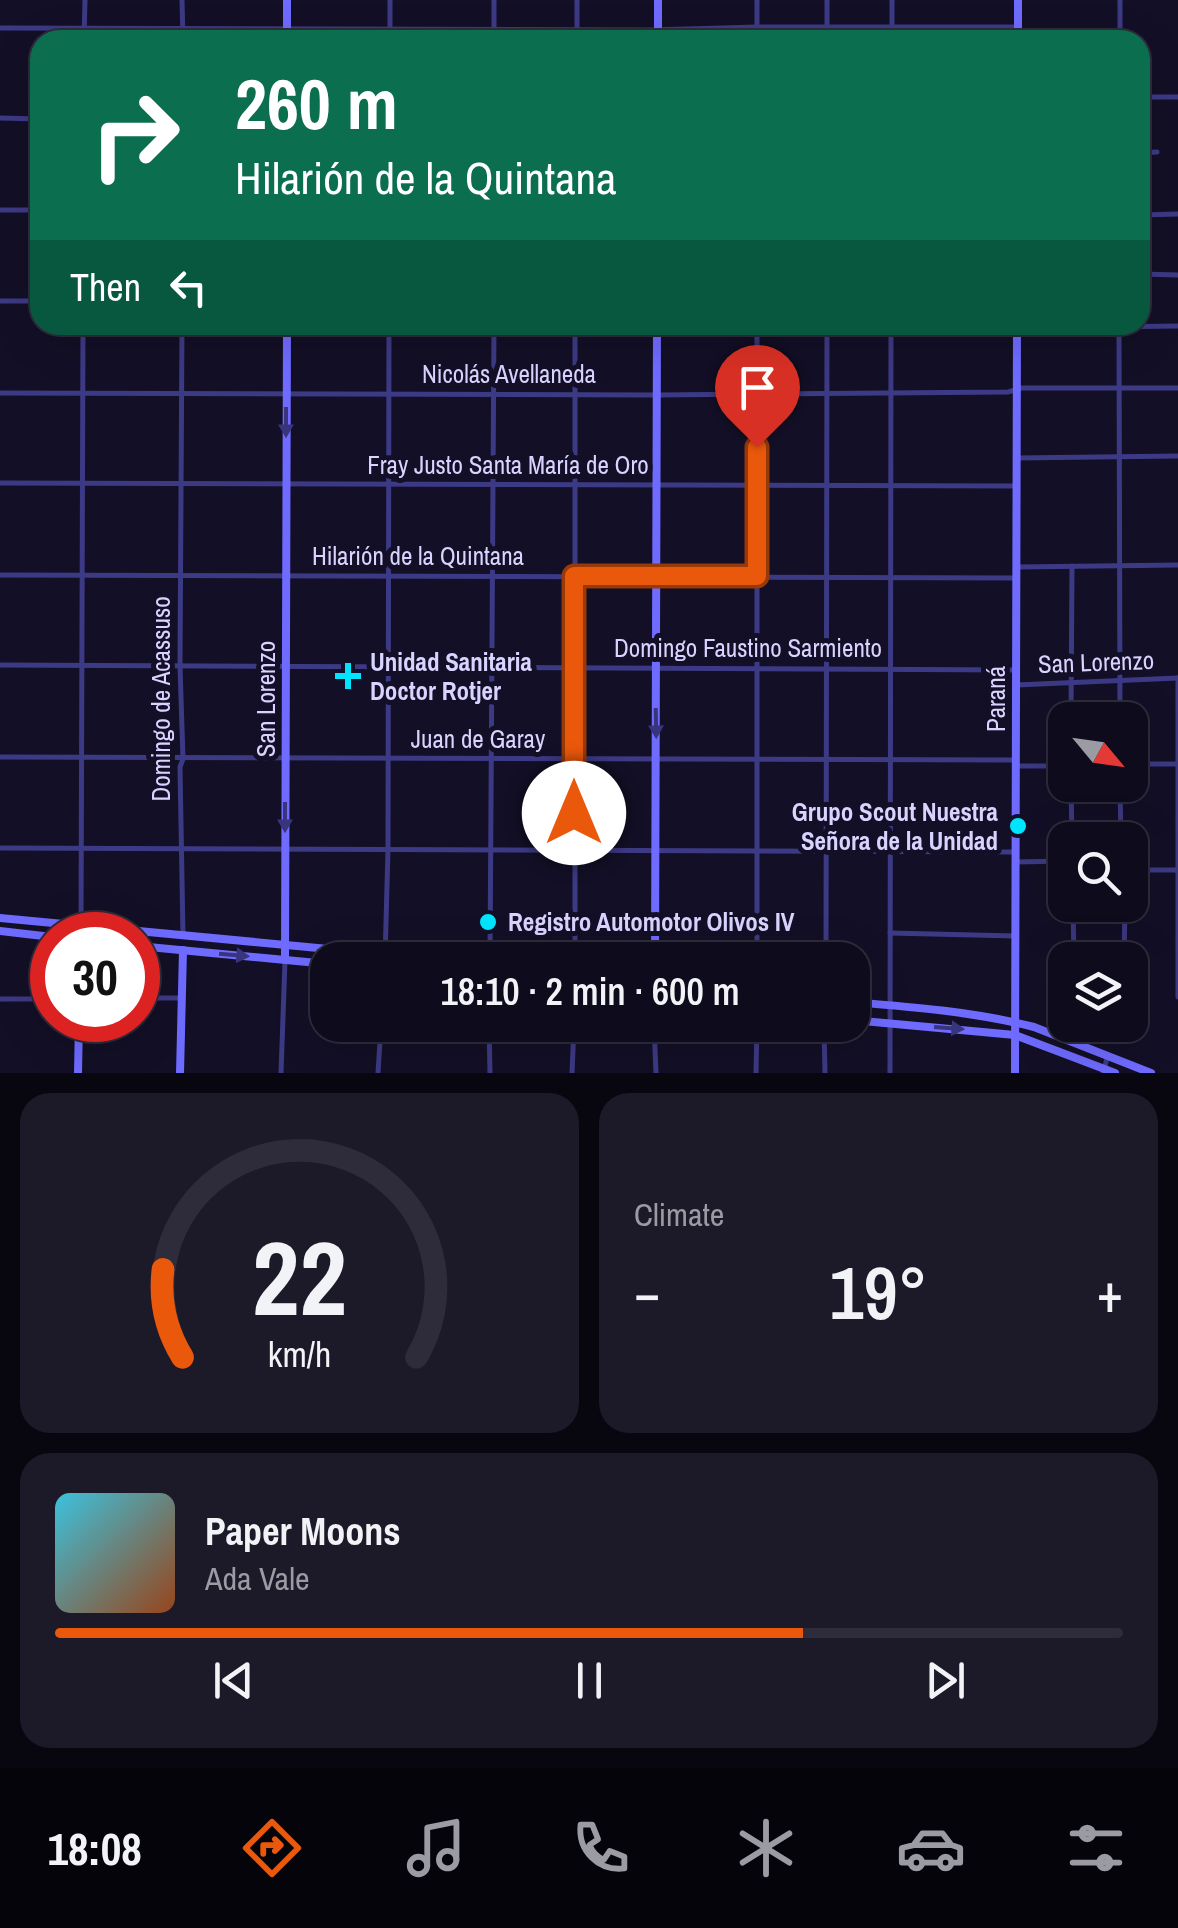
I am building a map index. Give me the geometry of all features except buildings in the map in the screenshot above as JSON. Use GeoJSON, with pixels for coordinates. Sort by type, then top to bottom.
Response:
{"type":"FeatureCollection","features":[{"type":"Feature","properties":{"kind":"street"},"geometry":{"type":"LineString","coordinates":[[84,0],[84,28]]}},
{"type":"Feature","properties":{"kind":"street"},"geometry":{"type":"LineString","coordinates":[[182,0],[182,30]]}},
{"type":"Feature","properties":{"kind":"street"},"geometry":{"type":"LineString","coordinates":[[287,0],[287,29]]}},
{"type":"Feature","properties":{"kind":"street"},"geometry":{"type":"LineString","coordinates":[[390,0],[390,29]]}},
{"type":"Feature","properties":{"kind":"street"},"geometry":{"type":"LineString","coordinates":[[494,0],[494,30]]}},
{"type":"Feature","properties":{"kind":"street"},"geometry":{"type":"LineString","coordinates":[[0,28],[577,30],[577,0]]}},
{"type":"Feature","properties":{"kind":"street"},"geometry":{"type":"LineString","coordinates":[[658,0],[658,30]]}},
{"type":"Feature","properties":{"kind":"street"},"geometry":{"type":"LineString","coordinates":[[758,0],[758,27]]}},
{"type":"Feature","properties":{"kind":"street"},"geometry":{"type":"LineString","coordinates":[[827,0],[827,27]]}},
{"type":"Feature","properties":{"kind":"street"},"geometry":{"type":"LineString","coordinates":[[892,0],[892,27]]}},
{"type":"Feature","properties":{"kind":"street"},"geometry":{"type":"LineString","coordinates":[[720,30],[1018,27],[1018,0]]}},
{"type":"Feature","properties":{"kind":"street"},"geometry":{"type":"LineString","coordinates":[[1120,0],[1120,30]]}},
{"type":"Feature","properties":{"kind":"street"},"geometry":{"type":"LineString","coordinates":[[1150,97],[1178,97]]}},
{"type":"Feature","properties":{"kind":"street"},"geometry":{"type":"LineString","coordinates":[[0,118],[30,119]]}},
{"type":"Feature","properties":{"kind":"street"},"geometry":{"type":"LineString","coordinates":[[1150,152],[1156,152]]}},
{"type":"Feature","properties":{"kind":"street"},"geometry":{"type":"LineString","coordinates":[[0,210],[30,210]]}},
{"type":"Feature","properties":{"kind":"street"},"geometry":{"type":"LineString","coordinates":[[1150,214],[1178,214]]}},
{"type":"Feature","properties":{"kind":"street"},"geometry":{"type":"LineString","coordinates":[[1150,274],[1178,275]]}},
{"type":"Feature","properties":{"kind":"street"},"geometry":{"type":"LineString","coordinates":[[0,301],[30,301]]}},
{"type":"Feature","properties":{"kind":"street"},"geometry":{"type":"LineString","coordinates":[[1150,326],[1178,326]]}},
{"type":"Feature","properties":{"kind":"street"},"geometry":{"type":"LineString","coordinates":[[81,912],[83,335]]}},
{"type":"Feature","properties":{"kind":"street","name":"Domingo de Acassuso"},"geometry":{"type":"LineString","coordinates":[[180,1073],[182,335]]}},
{"type":"Feature","properties":{"kind":"street","name":"San Lorenzo"},"geometry":{"type":"LineString","coordinates":[[282,1073],[286,335]]}},
{"type":"Feature","properties":{"kind":"street"},"geometry":{"type":"LineString","coordinates":[[386,942],[389,335]]}},
{"type":"Feature","properties":{"kind":"street"},"geometry":{"type":"LineString","coordinates":[[490,942],[494,335]]}},
{"type":"Feature","properties":{"kind":"street"},"geometry":{"type":"LineString","coordinates":[[574,942],[575,335]]}},
{"type":"Feature","properties":{"kind":"street"},"geometry":{"type":"LineString","coordinates":[[655,942],[657,335]]}},
{"type":"Feature","properties":{"kind":"street"},"geometry":{"type":"LineString","coordinates":[[756,942],[757,335]]}},
{"type":"Feature","properties":{"kind":"street"},"geometry":{"type":"LineString","coordinates":[[826,942],[827,335]]}},
{"type":"Feature","properties":{"kind":"street"},"geometry":{"type":"LineString","coordinates":[[890,1073],[891,335]]}},
{"type":"Feature","properties":{"kind":"street","name":"Paraná"},"geometry":{"type":"LineString","coordinates":[[1016,1073],[1017,335]]}},
{"type":"Feature","properties":{"kind":"street"},"geometry":{"type":"LineString","coordinates":[[1120,335],[1120,702]]}},
{"type":"Feature","properties":{"kind":"street","name":"Nicolás Avellaneda"},"geometry":{"type":"LineString","coordinates":[[0,392],[827,394],[1178,388]]}},
{"type":"Feature","properties":{"kind":"street"},"geometry":{"type":"LineString","coordinates":[[1017,458],[1178,456]]}},
{"type":"Feature","properties":{"kind":"street","name":"Fray Justo Santa María de Oro"},"geometry":{"type":"LineString","coordinates":[[0,483],[1017,486]]}},
{"type":"Feature","properties":{"kind":"street"},"geometry":{"type":"LineString","coordinates":[[1017,566],[1178,564]]}},
{"type":"Feature","properties":{"kind":"street"},"geometry":{"type":"LineString","coordinates":[[1070,702],[1072,566]]}},
{"type":"Feature","properties":{"kind":"street","name":"Hilarión de la Quintana"},"geometry":{"type":"LineString","coordinates":[[0,574],[1016,578]]}},
{"type":"Feature","properties":{"kind":"street","name":"Domingo Faustino Sarmiento"},"geometry":{"type":"LineString","coordinates":[[0,665],[1016,670]]}},
{"type":"Feature","properties":{"kind":"street"},"geometry":{"type":"LineString","coordinates":[[1178,678],[1178,998]]}},
{"type":"Feature","properties":{"kind":"street","name":"San Lorenzo"},"geometry":{"type":"LineString","coordinates":[[1016,685],[1178,678]]}},
{"type":"Feature","properties":{"kind":"street","name":"Juan de Garay"},"geometry":{"type":"LineString","coordinates":[[0,757],[891,760],[1048,765]]}},
{"type":"Feature","properties":{"kind":"street"},"geometry":{"type":"LineString","coordinates":[[1148,764],[1178,764]]}},
{"type":"Feature","properties":{"kind":"street"},"geometry":{"type":"LineString","coordinates":[[0,848],[890,852],[1048,860]]}},
{"type":"Feature","properties":{"kind":"street"},"geometry":{"type":"LineString","coordinates":[[1148,870],[1178,870]]}},
{"type":"Feature","properties":{"kind":"street"},"geometry":{"type":"LineString","coordinates":[[0,918],[30,923]]}},
{"type":"Feature","properties":{"kind":"street"},"geometry":{"type":"LineString","coordinates":[[0,930],[30,934]]}},
{"type":"Feature","properties":{"kind":"street"},"geometry":{"type":"LineString","coordinates":[[890,933],[1016,936]]}},
{"type":"Feature","properties":{"kind":"street"},"geometry":{"type":"LineString","coordinates":[[160,935],[310,948]]}},
{"type":"Feature","properties":{"kind":"street"},"geometry":{"type":"LineString","coordinates":[[160,948],[310,962]]}},
{"type":"Feature","properties":{"kind":"street"},"geometry":{"type":"LineString","coordinates":[[160,998],[182,998]]}},
{"type":"Feature","properties":{"kind":"street"},"geometry":{"type":"LineString","coordinates":[[0,1000],[30,999]]}},
{"type":"Feature","properties":{"kind":"street"},"geometry":{"type":"LineString","coordinates":[[870,1003],[1015,1022],[1152,1073]]}},
{"type":"Feature","properties":{"kind":"street"},"geometry":{"type":"LineString","coordinates":[[870,1022],[1015,1035],[1115,1073]]}},
{"type":"Feature","properties":{"kind":"street"},"geometry":{"type":"LineString","coordinates":[[78,1073],[79,1042]]}},
{"type":"Feature","properties":{"kind":"street"},"geometry":{"type":"LineString","coordinates":[[378,1073],[380,1042]]}},
{"type":"Feature","properties":{"kind":"street"},"geometry":{"type":"LineString","coordinates":[[489,1042],[490,1073]]}},
{"type":"Feature","properties":{"kind":"street"},"geometry":{"type":"LineString","coordinates":[[572,1073],[573,1042]]}},
{"type":"Feature","properties":{"kind":"street"},"geometry":{"type":"LineString","coordinates":[[655,1042],[656,1073]]}},
{"type":"Feature","properties":{"kind":"street"},"geometry":{"type":"LineString","coordinates":[[756,1073],[757,1042]]}},
{"type":"Feature","properties":{"kind":"street"},"geometry":{"type":"LineString","coordinates":[[824,1042],[825,1073]]}},
{"type":"Feature","properties":{"kind":"street"},"geometry":{"type":"LineString","coordinates":[[1103,1070],[1108,1055]]}},
{"type":"Feature","properties":{"kind":"place","name":"Unidad Sanitaria Doctor Rotjer"},"geometry":{"type":"Point","coordinates":[348,676]}},
{"type":"Feature","properties":{"kind":"place","name":"Grupo Scout Nuestra Señora de la Unidad"},"geometry":{"type":"Point","coordinates":[1018,826]}},
{"type":"Feature","properties":{"kind":"place","name":"Registro Automotor Olivos IV"},"geometry":{"type":"Point","coordinates":[488,922]}},
{"type":"Feature","properties":{"kind":"route"},"geometry":{"type":"LineString","coordinates":[[574,813],[574,576],[757,576],[757,447]]}}]}
